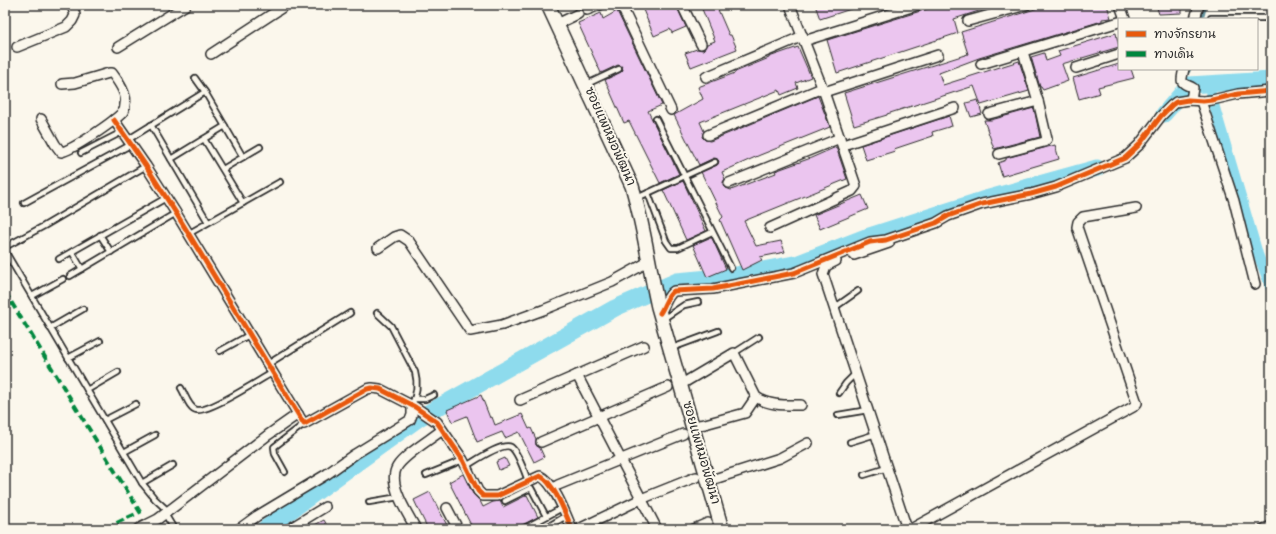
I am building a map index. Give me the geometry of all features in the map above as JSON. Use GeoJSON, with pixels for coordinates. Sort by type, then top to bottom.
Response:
{"type":"FeatureCollection","features":[{"type":"Feature","properties":{"kind":"street"},"geometry":{"type":"LineString","coordinates":[[17,46],[66,26],[72,21],[75,15],[72,5]]}},
{"type":"Feature","properties":{"kind":"street"},"geometry":{"type":"LineString","coordinates":[[118,47],[186,5]]}},
{"type":"Feature","properties":{"kind":"street"},"geometry":{"type":"LineString","coordinates":[[211,54],[286,5]]}},
{"type":"Feature","properties":{"kind":"street","name":"ซอยแพหมอพัฒนา"},"geometry":{"type":"LineString","coordinates":[[548,5],[630,180],[636,198],[649,269],[670,349],[674,386],[702,479],[722,529]]}},
{"type":"Feature","properties":{"kind":"street"},"geometry":{"type":"LineString","coordinates":[[587,10],[600,5]]}},
{"type":"Feature","properties":{"kind":"street"},"geometry":{"type":"LineString","coordinates":[[622,5],[671,110]]}},
{"type":"Feature","properties":{"kind":"street"},"geometry":{"type":"LineString","coordinates":[[682,5],[701,44]]}},
{"type":"Feature","properties":{"kind":"street"},"geometry":{"type":"LineString","coordinates":[[770,228],[852,191],[855,188],[856,183],[823,90],[790,5]]}},
{"type":"Feature","properties":{"kind":"street"},"geometry":{"type":"LineString","coordinates":[[706,77],[803,39],[918,5]]}},
{"type":"Feature","properties":{"kind":"street"},"geometry":{"type":"LineString","coordinates":[[968,21],[1026,5]]}},
{"type":"Feature","properties":{"kind":"street"},"geometry":{"type":"LineString","coordinates":[[1120,5],[1124,18]]}},
{"type":"Feature","properties":{"kind":"street"},"geometry":{"type":"LineString","coordinates":[[1195,18],[1199,5]]}},
{"type":"Feature","properties":{"kind":"street"},"geometry":{"type":"LineString","coordinates":[[558,24],[578,14]]}},
{"type":"Feature","properties":{"kind":"street"},"geometry":{"type":"LineString","coordinates":[[981,64],[1118,22]]}},
{"type":"Feature","properties":{"kind":"street"},"geometry":{"type":"LineString","coordinates":[[999,154],[1044,142],[1047,139],[1038,101],[1023,52]]}},
{"type":"Feature","properties":{"kind":"street"},"geometry":{"type":"LineString","coordinates":[[1076,68],[1118,54]]}},
{"type":"Feature","properties":{"kind":"street"},"geometry":{"type":"LineString","coordinates":[[708,135],[823,90],[938,55]]}},
{"type":"Feature","properties":{"kind":"street"},"geometry":{"type":"LineString","coordinates":[[1184,70],[1182,77],[1183,82],[1186,86],[1193,87],[1192,95]]}},
{"type":"Feature","properties":{"kind":"street"},"geometry":{"type":"LineString","coordinates":[[41,119],[61,152],[70,149],[114,120],[123,112],[126,102],[124,95],[112,73],[75,83],[62,84]]}},
{"type":"Feature","properties":{"kind":"street"},"geometry":{"type":"LineString","coordinates":[[660,313],[666,305],[670,294],[674,291],[713,289],[794,273],[873,241],[886,240],[982,204],[1031,194],[1056,187],[1125,158],[1139,145],[1172,105],[1192,95],[1205,101],[1238,94],[1271,91]]}},
{"type":"Feature","properties":{"kind":"street"},"geometry":{"type":"LineString","coordinates":[[989,114],[1038,101]]}},
{"type":"Feature","properties":{"kind":"street"},"geometry":{"type":"LineString","coordinates":[[1205,101],[1218,157],[1234,201],[1255,284]]}},
{"type":"Feature","properties":{"kind":"street"},"geometry":{"type":"LineString","coordinates":[[729,183],[841,141],[955,108]]}},
{"type":"Feature","properties":{"kind":"street"},"geometry":{"type":"LineString","coordinates":[[114,120],[128,138],[146,166],[304,424],[367,389],[380,389],[414,404],[437,422],[464,463],[478,491],[483,496],[497,496],[540,476],[547,481],[576,528],[641,499],[702,479],[780,458],[808,443]]}},
{"type":"Feature","properties":{"kind":"street"},"geometry":{"type":"LineString","coordinates":[[911,529],[1127,411],[1137,403],[1077,227],[1078,222],[1083,217],[1136,208]]}},
{"type":"Feature","properties":{"kind":"street"},"geometry":{"type":"LineString","coordinates":[[907,529],[823,274],[826,266],[904,238],[908,235],[908,232]]}},
{"type":"Feature","properties":{"kind":"street"},"geometry":{"type":"LineString","coordinates":[[378,248],[394,237],[400,235],[409,241],[470,331],[502,325],[649,269]]}},
{"type":"Feature","properties":{"kind":"street"},"geometry":{"type":"LineString","coordinates":[[520,400],[644,346]]}},
{"type":"Feature","properties":{"kind":"street"},"geometry":{"type":"LineString","coordinates":[[541,442],[674,386],[734,353],[756,397],[763,401],[775,404],[801,405]]}},
{"type":"Feature","properties":{"kind":"street"},"geometry":{"type":"LineString","coordinates":[[577,375],[657,529]]}},
{"type":"Feature","properties":{"kind":"street"},"geometry":{"type":"LineString","coordinates":[[558,485],[687,430],[745,413],[756,397]]}},
{"type":"Feature","properties":{"kind":"street"},"geometry":{"type":"LineString","coordinates":[[239,529],[257,516],[327,474],[355,454],[410,420],[414,404]]}},
{"type":"Feature","properties":{"kind":"street"},"geometry":{"type":"LineString","coordinates":[[138,529],[158,519],[268,434],[298,414]]}},
{"type":"Feature","properties":{"kind":"street"},"geometry":{"type":"LineString","coordinates":[[416,529],[399,497],[394,475],[397,467],[405,457],[442,430]]}},
{"type":"Feature","properties":{"kind":"street"},"geometry":{"type":"LineString","coordinates":[[289,529],[325,507]]}},
{"type":"Feature","properties":{"kind":"street"},"geometry":{"type":"LineString","coordinates":[[447,508],[458,529]]}},
{"type":"Feature","properties":{"kind":"street"},"geometry":{"type":"LineString","coordinates":[[694,529],[708,523]]}},
{"type":"Feature","properties":{"kind":"street"},"geometry":{"type":"LineString","coordinates":[[1264,529],[1271,526]]}},
{"type":"Feature","properties":{"kind":"lane"},"geometry":{"type":"LineString","coordinates":[[1210,18],[1271,18]]}},
{"type":"Feature","properties":{"kind":"lane"},"geometry":{"type":"LineString","coordinates":[[585,84],[619,70]]}},
{"type":"Feature","properties":{"kind":"lane"},"geometry":{"type":"LineString","coordinates":[[195,78],[205,92],[243,157]]}},
{"type":"Feature","properties":{"kind":"lane"},"geometry":{"type":"LineString","coordinates":[[24,203],[205,92]]}},
{"type":"Feature","properties":{"kind":"lane"},"geometry":{"type":"LineString","coordinates":[[656,119],[730,268]]}},
{"type":"Feature","properties":{"kind":"lane"},"geometry":{"type":"LineString","coordinates":[[151,125],[208,222]]}},
{"type":"Feature","properties":{"kind":"lane"},"geometry":{"type":"LineString","coordinates":[[171,159],[225,126]]}},
{"type":"Feature","properties":{"kind":"lane"},"geometry":{"type":"LineString","coordinates":[[81,153],[128,138]]}},
{"type":"Feature","properties":{"kind":"lane"},"geometry":{"type":"LineString","coordinates":[[204,139],[243,203]]}},
{"type":"Feature","properties":{"kind":"lane"},"geometry":{"type":"LineString","coordinates":[[223,169],[260,147]]}},
{"type":"Feature","properties":{"kind":"lane"},"geometry":{"type":"LineString","coordinates":[[636,198],[715,162]]}},
{"type":"Feature","properties":{"kind":"lane"},"geometry":{"type":"LineString","coordinates":[[5,247],[44,226],[146,166]]}},
{"type":"Feature","properties":{"kind":"lane"},"geometry":{"type":"LineString","coordinates":[[188,234],[280,182]]}},
{"type":"Feature","properties":{"kind":"lane"},"geometry":{"type":"LineString","coordinates":[[648,192],[666,241],[671,248],[678,248],[712,232]]}},
{"type":"Feature","properties":{"kind":"lane"},"geometry":{"type":"LineString","coordinates":[[59,259],[166,198]]}},
{"type":"Feature","properties":{"kind":"lane"},"geometry":{"type":"LineString","coordinates":[[70,276],[176,214]]}},
{"type":"Feature","properties":{"kind":"lane"},"geometry":{"type":"LineString","coordinates":[[100,235],[111,252]]}},
{"type":"Feature","properties":{"kind":"lane"},"geometry":{"type":"LineString","coordinates":[[5,251],[142,483],[166,512],[174,529]]}},
{"type":"Feature","properties":{"kind":"lane"},"geometry":{"type":"LineString","coordinates":[[72,252],[82,269]]}},
{"type":"Feature","properties":{"kind":"lane"},"geometry":{"type":"LineString","coordinates":[[32,296],[63,279]]}},
{"type":"Feature","properties":{"kind":"lane"},"geometry":{"type":"LineString","coordinates":[[834,308],[858,291]]}},
{"type":"Feature","properties":{"kind":"lane"},"geometry":{"type":"LineString","coordinates":[[660,313],[698,302]]}},
{"type":"Feature","properties":{"kind":"lane"},"geometry":{"type":"LineString","coordinates":[[50,328],[83,309]]}},
{"type":"Feature","properties":{"kind":"lane"},"geometry":{"type":"LineString","coordinates":[[377,312],[391,326],[415,372],[417,380],[414,404]]}},
{"type":"Feature","properties":{"kind":"lane"},"geometry":{"type":"LineString","coordinates":[[181,388],[193,408],[197,410],[203,410],[218,404],[350,313]]}},
{"type":"Feature","properties":{"kind":"lane"},"geometry":{"type":"LineString","coordinates":[[670,349],[718,331]]}},
{"type":"Feature","properties":{"kind":"lane"},"geometry":{"type":"LineString","coordinates":[[220,351],[249,335]]}},
{"type":"Feature","properties":{"kind":"lane"},"geometry":{"type":"LineString","coordinates":[[734,353],[759,337]]}},
{"type":"Feature","properties":{"kind":"lane"},"geometry":{"type":"LineString","coordinates":[[68,358],[100,341]]}},
{"type":"Feature","properties":{"kind":"lane"},"geometry":{"type":"LineString","coordinates":[[87,390],[118,372]]}},
{"type":"Feature","properties":{"kind":"lane"},"geometry":{"type":"LineString","coordinates":[[839,393],[856,373]]}},
{"type":"Feature","properties":{"kind":"lane"},"geometry":{"type":"LineString","coordinates":[[414,404],[434,395]]}},
{"type":"Feature","properties":{"kind":"lane"},"geometry":{"type":"LineString","coordinates":[[105,420],[136,404]]}},
{"type":"Feature","properties":{"kind":"lane"},"geometry":{"type":"LineString","coordinates":[[838,415],[868,410]]}},
{"type":"Feature","properties":{"kind":"lane"},"geometry":{"type":"LineString","coordinates":[[285,472],[275,454],[274,447],[304,424]]}},
{"type":"Feature","properties":{"kind":"lane"},"geometry":{"type":"LineString","coordinates":[[850,442],[876,434]]}},
{"type":"Feature","properties":{"kind":"lane"},"geometry":{"type":"LineString","coordinates":[[124,452],[155,435]]}},
{"type":"Feature","properties":{"kind":"lane"},"geometry":{"type":"LineString","coordinates":[[426,475],[464,463],[504,446],[510,446],[515,451],[528,481]]}},
{"type":"Feature","properties":{"kind":"lane"},"geometry":{"type":"LineString","coordinates":[[142,483],[172,465]]}},
{"type":"Feature","properties":{"kind":"lane"},"geometry":{"type":"LineString","coordinates":[[864,475],[886,468]]}},
{"type":"Feature","properties":{"kind":"lane"},"geometry":{"type":"LineString","coordinates":[[505,501],[531,488],[546,516]]}},
{"type":"Feature","properties":{"kind":"lane"},"geometry":{"type":"LineString","coordinates":[[369,502],[399,497]]}},
{"type":"Feature","properties":{"kind":"lane"},"geometry":{"type":"LineString","coordinates":[[523,529],[546,516],[565,511]]}},
{"type":"Feature","properties":{"kind":"lane"},"geometry":{"type":"LineString","coordinates":[[544,529],[565,511]]}},
{"type":"Feature","properties":{"kind":"building"},"geometry":{"type":"Polygon","coordinates":[[[641,5],[676,5],[686,27],[672,33],[670,29],[654,36],[641,5]]]}},
{"type":"Feature","properties":{"kind":"building"},"geometry":{"type":"Polygon","coordinates":[[[711,5],[716,5],[737,49],[691,67],[685,53],[697,49],[703,50],[707,44],[715,41],[702,9],[711,5]]]}},
{"type":"Feature","properties":{"kind":"building"},"geometry":{"type":"Polygon","coordinates":[[[815,5],[857,5],[857,7],[820,19],[815,5]]]}},
{"type":"Feature","properties":{"kind":"building"},"geometry":{"type":"Polygon","coordinates":[[[940,5],[991,5],[991,7],[954,19],[958,33],[837,73],[827,40],[940,5]]]}},
{"type":"Feature","properties":{"kind":"building"},"geometry":{"type":"Polygon","coordinates":[[[1048,5],[1107,5],[1111,18],[1102,19],[1102,21],[979,58],[939,73],[943,85],[1019,61],[1029,91],[981,105],[974,86],[854,125],[844,93],[968,54],[961,32],[1048,5]]]}},
{"type":"Feature","properties":{"kind":"building"},"geometry":{"type":"Polygon","coordinates":[[[1156,5],[1182,5],[1182,13],[1159,14],[1156,5]]]}},
{"type":"Feature","properties":{"kind":"building"},"geometry":{"type":"Polygon","coordinates":[[[617,11],[662,105],[648,111],[679,174],[660,183],[629,121],[624,123],[605,80],[621,72],[623,70],[622,67],[618,65],[601,73],[578,23],[601,13],[603,19],[617,11]]]}},
{"type":"Feature","properties":{"kind":"building"},"geometry":{"type":"Polygon","coordinates":[[[1116,33],[1118,47],[1062,64],[1068,81],[1043,90],[1040,87],[1031,57],[1044,53],[1046,61],[1060,56],[1058,51],[1116,33]]]}},
{"type":"Feature","properties":{"kind":"building"},"geometry":{"type":"Polygon","coordinates":[[[798,47],[811,77],[796,83],[798,88],[781,95],[779,90],[700,122],[704,131],[702,137],[705,140],[710,141],[818,96],[830,127],[722,172],[725,179],[723,185],[731,190],[776,173],[775,171],[836,147],[847,179],[744,221],[756,246],[781,241],[785,252],[760,257],[762,260],[742,270],[720,220],[723,217],[701,172],[717,165],[719,161],[714,158],[699,165],[674,115],[703,99],[698,87],[735,73],[769,57],[798,47]]]}},
{"type":"Feature","properties":{"kind":"building"},"geometry":{"type":"Polygon","coordinates":[[[1118,64],[1118,70],[1131,70],[1134,78],[1098,87],[1100,93],[1079,99],[1073,78],[1118,64]]]}},
{"type":"Feature","properties":{"kind":"building"},"geometry":{"type":"Polygon","coordinates":[[[978,100],[982,114],[971,117],[966,103],[978,100]]]}},
{"type":"Feature","properties":{"kind":"building"},"geometry":{"type":"Polygon","coordinates":[[[1034,108],[1040,137],[994,149],[984,120],[991,120],[1034,108]]]}},
{"type":"Feature","properties":{"kind":"building"},"geometry":{"type":"Polygon","coordinates":[[[949,116],[952,126],[932,132],[933,136],[894,149],[895,151],[866,160],[861,145],[949,116]]]}},
{"type":"Feature","properties":{"kind":"building"},"geometry":{"type":"Polygon","coordinates":[[[1055,145],[1059,159],[1002,176],[998,163],[1006,160],[1006,158],[1055,145]]]}},
{"type":"Feature","properties":{"kind":"building"},"geometry":{"type":"Polygon","coordinates":[[[683,181],[706,231],[686,240],[663,190],[683,181]]]}},
{"type":"Feature","properties":{"kind":"building"},"geometry":{"type":"Polygon","coordinates":[[[862,195],[868,209],[820,229],[814,215],[862,195]]]}},
{"type":"Feature","properties":{"kind":"building"},"geometry":{"type":"Polygon","coordinates":[[[712,238],[726,269],[707,277],[693,245],[712,238]]]}},
{"type":"Feature","properties":{"kind":"building"},"geometry":{"type":"Polygon","coordinates":[[[481,395],[490,418],[492,417],[495,425],[522,414],[529,429],[531,428],[536,439],[536,445],[540,448],[544,457],[534,462],[519,432],[505,438],[502,432],[477,442],[467,416],[452,422],[447,410],[481,395]]]}},
{"type":"Feature","properties":{"kind":"building"},"geometry":{"type":"Polygon","coordinates":[[[505,458],[509,466],[499,470],[496,462],[505,458]]]}},
{"type":"Feature","properties":{"kind":"building"},"geometry":{"type":"Polygon","coordinates":[[[463,474],[473,494],[480,501],[483,507],[493,502],[500,501],[503,507],[527,495],[538,517],[514,529],[473,529],[449,482],[463,474]]]}},
{"type":"Feature","properties":{"kind":"building"},"geometry":{"type":"Polygon","coordinates":[[[430,492],[449,529],[428,529],[414,500],[430,492]]]}},
{"type":"Feature","properties":{"kind":"building"},"geometry":{"type":"Polygon","coordinates":[[[324,520],[329,529],[307,529],[324,520]]]}},
{"type":"Feature","properties":{"kind":"waterway"},"geometry":{"type":"LineString","coordinates":[[1202,18],[1206,5]]}},
{"type":"Feature","properties":{"kind":"waterway"},"geometry":{"type":"LineString","coordinates":[[1186,76],[1189,70]]}},
{"type":"Feature","properties":{"kind":"waterway"},"geometry":{"type":"LineString","coordinates":[[1164,114],[1189,85],[1271,80]]}},
{"type":"Feature","properties":{"kind":"waterway"},"geometry":{"type":"LineString","coordinates":[[1182,83],[1176,93],[1182,94]]}},
{"type":"Feature","properties":{"kind":"waterway"},"geometry":{"type":"LineString","coordinates":[[1208,84],[1258,254],[1271,289]]}},
{"type":"Feature","properties":{"kind":"waterway"},"geometry":{"type":"LineString","coordinates":[[265,529],[419,418],[615,308],[677,281],[731,276],[799,263],[866,237],[982,200],[1097,168]]}},
{"type":"Feature","properties":{"kind":"marked path"},"geometry":{"type":"LineString","coordinates":[[5,292],[140,512],[104,529]]}},
{"type":"Feature","properties":{"kind":"cycle path"},"geometry":{"type":"LineString","coordinates":[[660,313],[668,298],[674,291],[713,289],[794,273],[870,242],[886,240],[936,223],[948,216],[982,204],[1031,194],[1056,187],[1125,158],[1139,145],[1161,116],[1176,102],[1188,100],[1212,100],[1238,94],[1271,91]]}},
{"type":"Feature","properties":{"kind":"cycle path"},"geometry":{"type":"LineString","coordinates":[[114,120],[176,213],[304,424],[367,389],[380,389],[415,407],[437,422],[463,460],[478,491],[483,496],[497,496],[540,476],[545,479],[555,492],[572,529]]}}]}
